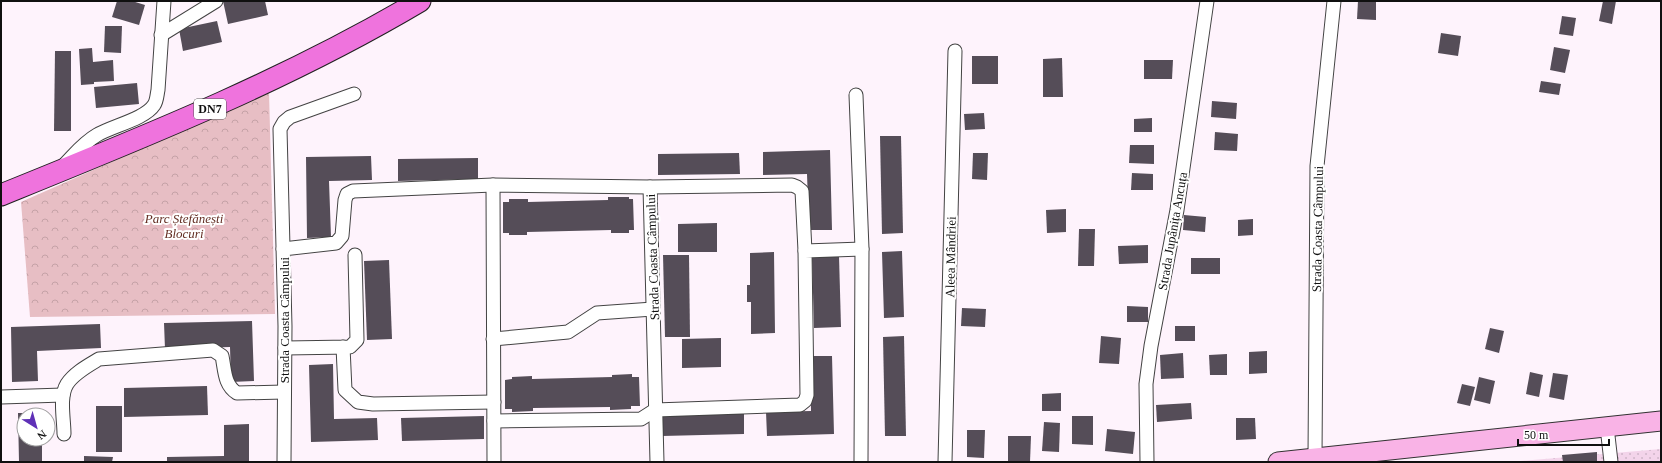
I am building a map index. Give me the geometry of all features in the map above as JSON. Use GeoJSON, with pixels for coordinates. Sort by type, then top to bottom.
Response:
{"type":"FeatureCollection","features":[{"type":"Feature","properties":{"kind":"main road","name":"DN7"},"geometry":{"type":"LineString","coordinates":[[1,195],[218,106],[343,45],[416,4]]}},
{"type":"Feature","properties":{"kind":"street"},"geometry":{"type":"LineString","coordinates":[[58,172],[81,146],[97,134],[130,120],[147,111],[155,104],[158,90],[164,1]]}},
{"type":"Feature","properties":{"kind":"street"},"geometry":{"type":"LineString","coordinates":[[161,35],[216,1]]}},
{"type":"Feature","properties":{"kind":"street","name":"Strada Jupânița Ancuța"},"geometry":{"type":"LineString","coordinates":[[1147,462],[1146,384],[1151,346],[1177,210],[1207,1]]}},
{"type":"Feature","properties":{"kind":"street","name":"Strada Coasta Câmpului"},"geometry":{"type":"LineString","coordinates":[[1304,460],[1317,166],[1334,1]]}},
{"type":"Feature","properties":{"kind":"street","name":"Aleea Mândriei"},"geometry":{"type":"LineString","coordinates":[[945,462],[955,51]]}},
{"type":"Feature","properties":{"kind":"street","name":"Strada Coasta Câmpului"},"geometry":{"type":"LineString","coordinates":[[284,462],[285,348],[280,129],[284,122],[290,117],[354,94]]}},
{"type":"Feature","properties":{"kind":"street"},"geometry":{"type":"LineString","coordinates":[[856,95],[862,249],[861,462]]}},
{"type":"Feature","properties":{"kind":"street"},"geometry":{"type":"LineString","coordinates":[[493,185],[494,462]]}},
{"type":"Feature","properties":{"kind":"street","name":"Strada Coasta Câmpului"},"geometry":{"type":"LineString","coordinates":[[283,249],[336,243],[342,236],[345,200],[347,194],[353,191],[493,185],[650,187],[657,462]]}},
{"type":"Feature","properties":{"kind":"street"},"geometry":{"type":"LineString","coordinates":[[494,421],[641,419],[655,410],[800,405],[805,402],[807,395],[805,251],[802,191],[797,186],[650,187]]}},
{"type":"Feature","properties":{"kind":"street"},"geometry":{"type":"LineString","coordinates":[[805,251],[862,249]]}},
{"type":"Feature","properties":{"kind":"street"},"geometry":{"type":"LineString","coordinates":[[285,348],[350,347],[357,340],[354,255]]}},
{"type":"Feature","properties":{"kind":"street"},"geometry":{"type":"LineString","coordinates":[[493,339],[568,332],[597,313],[653,309]]}},
{"type":"Feature","properties":{"kind":"street"},"geometry":{"type":"LineString","coordinates":[[343,347],[345,390],[358,402],[373,404],[494,402]]}},
{"type":"Feature","properties":{"kind":"street","name":"Strada Coasta Câmpului"},"geometry":{"type":"LineString","coordinates":[[64,434],[64,395],[67,383],[84,368],[99,358],[213,350],[222,356],[227,383],[232,390],[237,393],[284,392]]}},
{"type":"Feature","properties":{"kind":"street"},"geometry":{"type":"LineString","coordinates":[[1,397],[64,395]]}},
{"type":"Feature","properties":{"kind":"street"},"geometry":{"type":"LineString","coordinates":[[1278,462],[1661,421]]}},
{"type":"Feature","properties":{"kind":"street"},"geometry":{"type":"LineString","coordinates":[[1607,427],[1611,462]]}},
{"type":"Feature","properties":{"kind":"shaded area"},"geometry":{"type":"Polygon","coordinates":[[[1661,449],[1661,462],[1509,462],[1661,449]]]}},
{"type":"Feature","properties":{"kind":"green space","name":"Parc Ștefănești Blocuri"},"geometry":{"type":"Polygon","coordinates":[[[269,92],[275,314],[30,317],[21,202],[269,92]]]}},
{"type":"Feature","properties":{"kind":"building"},"geometry":{"type":"Polygon","coordinates":[[[117,1],[132,1],[145,5],[139,25],[112,17],[117,1]]]}},
{"type":"Feature","properties":{"kind":"building"},"geometry":{"type":"Polygon","coordinates":[[[223,1],[265,1],[268,15],[228,24],[223,1]]]}},
{"type":"Feature","properties":{"kind":"building"},"geometry":{"type":"Polygon","coordinates":[[[1358,1],[1376,1],[1376,20],[1357,19],[1358,1]]]}},
{"type":"Feature","properties":{"kind":"building"},"geometry":{"type":"Polygon","coordinates":[[[1603,1],[1616,1],[1612,24],[1599,21],[1603,1]]]}},
{"type":"Feature","properties":{"kind":"building"},"geometry":{"type":"Polygon","coordinates":[[[1562,16],[1576,18],[1573,36],[1559,34],[1562,16]]]}},
{"type":"Feature","properties":{"kind":"building"},"geometry":{"type":"Polygon","coordinates":[[[217,21],[222,42],[183,51],[179,29],[217,21]]]}},
{"type":"Feature","properties":{"kind":"building"},"geometry":{"type":"Polygon","coordinates":[[[105,26],[122,26],[121,53],[104,52],[105,26]]]}},
{"type":"Feature","properties":{"kind":"building"},"geometry":{"type":"Polygon","coordinates":[[[1441,33],[1461,36],[1458,56],[1438,53],[1441,33]]]}},
{"type":"Feature","properties":{"kind":"building"},"geometry":{"type":"Polygon","coordinates":[[[1554,47],[1570,50],[1565,73],[1550,70],[1554,47]]]}},
{"type":"Feature","properties":{"kind":"building"},"geometry":{"type":"Polygon","coordinates":[[[92,48],[93,62],[113,60],[114,81],[94,82],[94,84],[81,85],[79,49],[92,48]]]}},
{"type":"Feature","properties":{"kind":"building"},"geometry":{"type":"Polygon","coordinates":[[[55,51],[71,51],[71,131],[54,131],[55,51]]]}},
{"type":"Feature","properties":{"kind":"building"},"geometry":{"type":"Polygon","coordinates":[[[972,56],[998,56],[998,84],[972,84],[972,56]]]}},
{"type":"Feature","properties":{"kind":"building"},"geometry":{"type":"Polygon","coordinates":[[[1062,58],[1063,97],[1043,97],[1043,59],[1062,58]]]}},
{"type":"Feature","properties":{"kind":"building"},"geometry":{"type":"Polygon","coordinates":[[[1144,60],[1173,60],[1172,79],[1144,79],[1144,60]]]}},
{"type":"Feature","properties":{"kind":"building"},"geometry":{"type":"Polygon","coordinates":[[[1541,81],[1561,84],[1559,95],[1539,92],[1541,81]]]}},
{"type":"Feature","properties":{"kind":"building"},"geometry":{"type":"Polygon","coordinates":[[[137,83],[139,104],[96,108],[94,87],[137,83]]]}},
{"type":"Feature","properties":{"kind":"building"},"geometry":{"type":"Polygon","coordinates":[[[1212,101],[1237,103],[1236,119],[1211,117],[1212,101]]]}},
{"type":"Feature","properties":{"kind":"building"},"geometry":{"type":"Polygon","coordinates":[[[984,113],[985,129],[965,130],[964,114],[984,113]]]}},
{"type":"Feature","properties":{"kind":"building"},"geometry":{"type":"Polygon","coordinates":[[[1152,118],[1152,132],[1134,132],[1134,119],[1152,118]]]}},
{"type":"Feature","properties":{"kind":"building"},"geometry":{"type":"Polygon","coordinates":[[[1215,132],[1238,134],[1237,151],[1214,150],[1215,132]]]}},
{"type":"Feature","properties":{"kind":"building"},"geometry":{"type":"Polygon","coordinates":[[[880,136],[901,136],[903,233],[882,234],[880,136]]]}},
{"type":"Feature","properties":{"kind":"building"},"geometry":{"type":"Polygon","coordinates":[[[1130,145],[1154,145],[1154,164],[1129,163],[1130,145]]]}},
{"type":"Feature","properties":{"kind":"building"},"geometry":{"type":"Polygon","coordinates":[[[830,150],[832,230],[809,230],[807,174],[763,175],[763,152],[830,150]]]}},
{"type":"Feature","properties":{"kind":"building"},"geometry":{"type":"Polygon","coordinates":[[[739,153],[740,174],[658,175],[658,154],[739,153]]]}},
{"type":"Feature","properties":{"kind":"building"},"geometry":{"type":"Polygon","coordinates":[[[973,153],[988,153],[987,180],[972,179],[973,153]]]}},
{"type":"Feature","properties":{"kind":"building"},"geometry":{"type":"Polygon","coordinates":[[[371,156],[372,180],[329,181],[331,237],[307,238],[306,157],[371,156]]]}},
{"type":"Feature","properties":{"kind":"building"},"geometry":{"type":"Polygon","coordinates":[[[478,158],[478,179],[398,181],[398,159],[478,158]]]}},
{"type":"Feature","properties":{"kind":"building"},"geometry":{"type":"Polygon","coordinates":[[[1132,173],[1153,174],[1153,190],[1131,190],[1132,173]]]}},
{"type":"Feature","properties":{"kind":"building"},"geometry":{"type":"Polygon","coordinates":[[[608,197],[629,197],[629,199],[633,199],[634,230],[629,230],[629,233],[611,233],[611,230],[527,232],[527,235],[509,235],[509,233],[503,233],[503,202],[509,202],[509,199],[528,199],[528,202],[608,200],[608,197]]]}},
{"type":"Feature","properties":{"kind":"building"},"geometry":{"type":"Polygon","coordinates":[[[1066,209],[1066,232],[1047,233],[1046,210],[1066,209]]]}},
{"type":"Feature","properties":{"kind":"building"},"geometry":{"type":"Polygon","coordinates":[[[1184,215],[1206,217],[1205,232],[1183,230],[1184,215]]]}},
{"type":"Feature","properties":{"kind":"building"},"geometry":{"type":"Polygon","coordinates":[[[1253,219],[1253,235],[1238,236],[1238,220],[1253,219]]]}},
{"type":"Feature","properties":{"kind":"building"},"geometry":{"type":"Polygon","coordinates":[[[717,223],[717,252],[678,252],[678,224],[717,223]]]}},
{"type":"Feature","properties":{"kind":"building"},"geometry":{"type":"Polygon","coordinates":[[[1079,229],[1095,229],[1094,266],[1078,266],[1079,229]]]}},
{"type":"Feature","properties":{"kind":"building"},"geometry":{"type":"Polygon","coordinates":[[[1148,245],[1148,263],[1119,264],[1118,246],[1148,245]]]}},
{"type":"Feature","properties":{"kind":"building"},"geometry":{"type":"Polygon","coordinates":[[[902,251],[904,317],[884,318],[882,252],[902,251]]]}},
{"type":"Feature","properties":{"kind":"building"},"geometry":{"type":"Polygon","coordinates":[[[774,252],[775,333],[751,334],[751,302],[747,302],[747,285],[750,285],[750,253],[774,252]]]}},
{"type":"Feature","properties":{"kind":"building"},"geometry":{"type":"Polygon","coordinates":[[[663,255],[689,255],[690,337],[665,337],[663,255]]]}},
{"type":"Feature","properties":{"kind":"building"},"geometry":{"type":"Polygon","coordinates":[[[839,256],[841,327],[814,328],[812,257],[839,256]]]}},
{"type":"Feature","properties":{"kind":"building"},"geometry":{"type":"Polygon","coordinates":[[[1191,258],[1220,258],[1220,274],[1191,274],[1191,258]]]}},
{"type":"Feature","properties":{"kind":"building"},"geometry":{"type":"Polygon","coordinates":[[[389,260],[392,339],[367,340],[364,261],[389,260]]]}},
{"type":"Feature","properties":{"kind":"building"},"geometry":{"type":"Polygon","coordinates":[[[1127,306],[1148,307],[1148,322],[1127,322],[1127,306]]]}},
{"type":"Feature","properties":{"kind":"building"},"geometry":{"type":"Polygon","coordinates":[[[962,308],[986,309],[985,327],[961,326],[962,308]]]}},
{"type":"Feature","properties":{"kind":"building"},"geometry":{"type":"Polygon","coordinates":[[[252,321],[254,381],[231,382],[230,347],[165,349],[164,323],[252,321]]]}},
{"type":"Feature","properties":{"kind":"building"},"geometry":{"type":"Polygon","coordinates":[[[100,324],[101,348],[37,351],[38,381],[12,382],[11,327],[100,324]]]}},
{"type":"Feature","properties":{"kind":"building"},"geometry":{"type":"Polygon","coordinates":[[[1175,326],[1195,326],[1195,341],[1175,341],[1175,326]]]}},
{"type":"Feature","properties":{"kind":"building"},"geometry":{"type":"Polygon","coordinates":[[[1490,328],[1504,331],[1499,353],[1485,349],[1490,328]]]}},
{"type":"Feature","properties":{"kind":"building"},"geometry":{"type":"Polygon","coordinates":[[[904,336],[906,436],[885,436],[883,337],[904,336]]]}},
{"type":"Feature","properties":{"kind":"building"},"geometry":{"type":"Polygon","coordinates":[[[1101,336],[1121,338],[1119,364],[1099,363],[1101,336]]]}},
{"type":"Feature","properties":{"kind":"building"},"geometry":{"type":"Polygon","coordinates":[[[721,338],[721,367],[682,368],[682,339],[721,338]]]}},
{"type":"Feature","properties":{"kind":"building"},"geometry":{"type":"Polygon","coordinates":[[[1267,351],[1267,373],[1249,374],[1249,352],[1267,351]]]}},
{"type":"Feature","properties":{"kind":"building"},"geometry":{"type":"Polygon","coordinates":[[[1183,353],[1184,378],[1161,379],[1160,355],[1183,353]]]}},
{"type":"Feature","properties":{"kind":"building"},"geometry":{"type":"Polygon","coordinates":[[[1227,354],[1227,375],[1210,375],[1209,355],[1227,354]]]}},
{"type":"Feature","properties":{"kind":"building"},"geometry":{"type":"Polygon","coordinates":[[[810,356],[832,356],[834,434],[767,436],[766,412],[811,411],[810,356]]]}},
{"type":"Feature","properties":{"kind":"building"},"geometry":{"type":"Polygon","coordinates":[[[333,364],[334,419],[377,418],[378,440],[311,442],[309,365],[333,364]]]}},
{"type":"Feature","properties":{"kind":"building"},"geometry":{"type":"Polygon","coordinates":[[[1530,372],[1543,375],[1539,397],[1526,394],[1530,372]]]}},
{"type":"Feature","properties":{"kind":"building"},"geometry":{"type":"Polygon","coordinates":[[[1553,373],[1568,375],[1564,400],[1549,397],[1553,373]]]}},
{"type":"Feature","properties":{"kind":"building"},"geometry":{"type":"Polygon","coordinates":[[[632,374],[632,377],[639,377],[640,406],[631,406],[631,409],[610,410],[610,407],[533,408],[533,411],[512,412],[512,409],[505,409],[505,380],[512,379],[512,377],[532,376],[532,379],[612,377],[612,375],[632,374]]]}},
{"type":"Feature","properties":{"kind":"building"},"geometry":{"type":"Polygon","coordinates":[[[1479,377],[1495,381],[1490,404],[1474,400],[1479,377]]]}},
{"type":"Feature","properties":{"kind":"building"},"geometry":{"type":"Polygon","coordinates":[[[1462,384],[1475,387],[1470,406],[1457,403],[1462,384]]]}},
{"type":"Feature","properties":{"kind":"building"},"geometry":{"type":"Polygon","coordinates":[[[207,386],[208,415],[124,417],[124,388],[207,386]]]}},
{"type":"Feature","properties":{"kind":"building"},"geometry":{"type":"Polygon","coordinates":[[[1061,393],[1061,411],[1042,411],[1042,394],[1061,393]]]}},
{"type":"Feature","properties":{"kind":"building"},"geometry":{"type":"Polygon","coordinates":[[[1191,403],[1192,419],[1157,422],[1156,405],[1191,403]]]}},
{"type":"Feature","properties":{"kind":"building"},"geometry":{"type":"Polygon","coordinates":[[[96,406],[122,406],[122,452],[96,452],[96,406]]]}},
{"type":"Feature","properties":{"kind":"building"},"geometry":{"type":"Polygon","coordinates":[[[744,412],[744,434],[662,436],[662,414],[744,412]]]}},
{"type":"Feature","properties":{"kind":"building"},"geometry":{"type":"Polygon","coordinates":[[[484,416],[484,439],[402,441],[401,418],[484,416]]]}},
{"type":"Feature","properties":{"kind":"building"},"geometry":{"type":"Polygon","coordinates":[[[1072,416],[1093,416],[1093,445],[1072,444],[1072,416]]]}},
{"type":"Feature","properties":{"kind":"building"},"geometry":{"type":"Polygon","coordinates":[[[1236,418],[1255,418],[1256,439],[1236,440],[1236,418]]]}},
{"type":"Feature","properties":{"kind":"building"},"geometry":{"type":"Polygon","coordinates":[[[1044,422],[1060,423],[1059,452],[1042,451],[1044,422]]]}},
{"type":"Feature","properties":{"kind":"building"},"geometry":{"type":"Polygon","coordinates":[[[249,424],[249,462],[167,462],[167,457],[224,456],[224,425],[249,424]]]}},
{"type":"Feature","properties":{"kind":"building"},"geometry":{"type":"Polygon","coordinates":[[[1107,429],[1135,432],[1133,454],[1105,451],[1107,429]]]}},
{"type":"Feature","properties":{"kind":"building"},"geometry":{"type":"Polygon","coordinates":[[[967,430],[985,430],[984,458],[967,457],[967,430]]]}},
{"type":"Feature","properties":{"kind":"building"},"geometry":{"type":"Polygon","coordinates":[[[1008,436],[1031,436],[1030,462],[1008,462],[1008,436]]]}},
{"type":"Feature","properties":{"kind":"building"},"geometry":{"type":"Polygon","coordinates":[[[19,447],[42,447],[42,462],[19,462],[19,447]]]}},
{"type":"Feature","properties":{"kind":"building"},"geometry":{"type":"Polygon","coordinates":[[[1597,452],[1597,462],[1563,462],[1562,455],[1597,452]]]}},
{"type":"Feature","properties":{"kind":"building"},"geometry":{"type":"Polygon","coordinates":[[[84,456],[113,457],[112,462],[84,462],[84,456]]]}}]}
